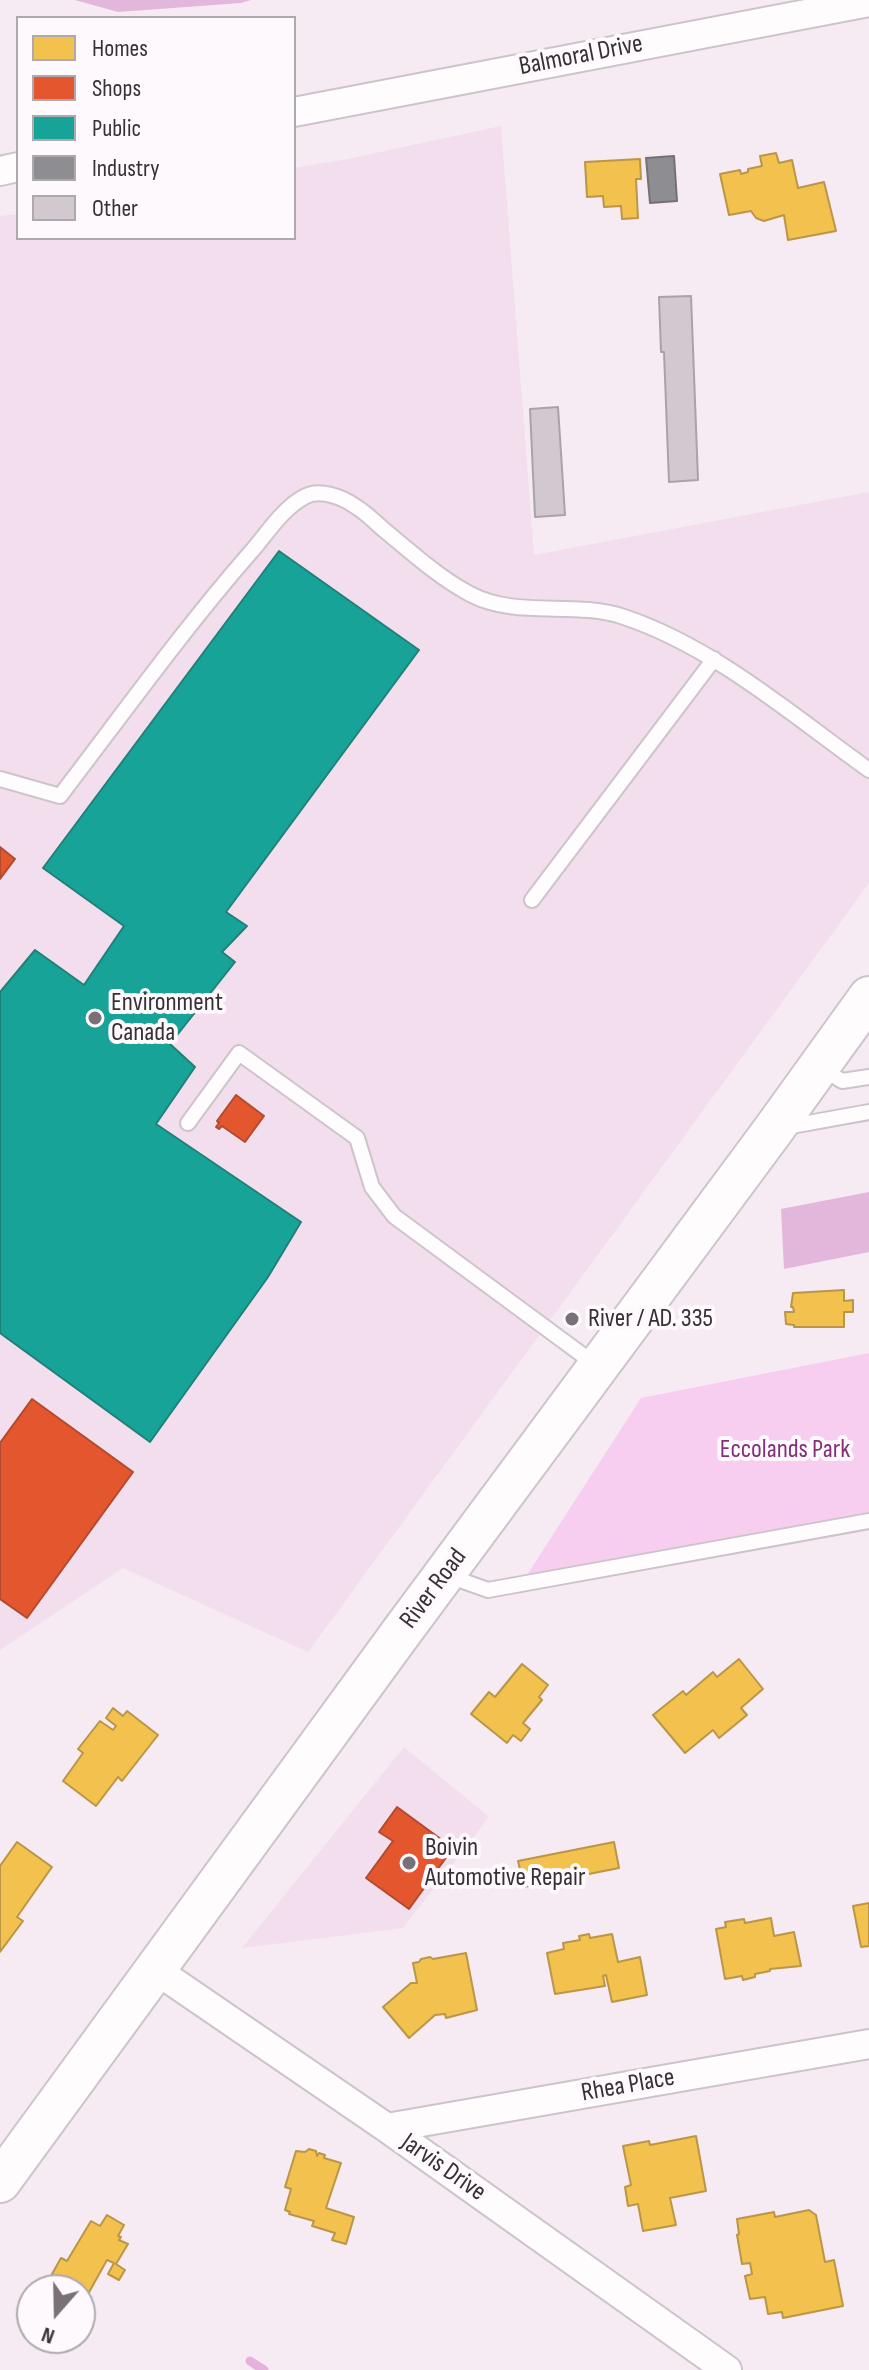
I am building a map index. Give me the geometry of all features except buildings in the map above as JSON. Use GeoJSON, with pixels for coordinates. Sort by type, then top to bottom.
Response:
{"type":"FeatureCollection","features":[{"type":"Feature","properties":{"kind":"main road","name":"River Road"},"geometry":{"type":"LineString","coordinates":[[0,2182],[869,997]]}},
{"type":"Feature","properties":{"kind":"street","name":"Balmoral Drive"},"geometry":{"type":"LineString","coordinates":[[296,112],[869,2]]}},
{"type":"Feature","properties":{"kind":"street","name":"Jarvis Drive"},"geometry":{"type":"LineString","coordinates":[[156,1970],[387,2128],[727,2370]]}},
{"type":"Feature","properties":{"kind":"street","name":"Rhea Place"},"geometry":{"type":"LineString","coordinates":[[387,2128],[869,2044]]}},
{"type":"Feature","properties":{"kind":"lane"},"geometry":{"type":"LineString","coordinates":[[0,779],[60,796],[213,595],[283,515],[304,497],[318,493],[331,495],[355,506],[444,578],[487,601],[502,607],[594,610],[621,616],[714,659],[869,770]]}},
{"type":"Feature","properties":{"kind":"lane"},"geometry":{"type":"LineString","coordinates":[[532,900],[714,659]]}},
{"type":"Feature","properties":{"kind":"lane"},"geometry":{"type":"LineString","coordinates":[[188,1123],[239,1053],[357,1138],[372,1187],[394,1216],[598,1366]]}},
{"type":"Feature","properties":{"kind":"lane"},"geometry":{"type":"LineString","coordinates":[[820,1066],[842,1081],[869,1077]]}},
{"type":"Feature","properties":{"kind":"lane"},"geometry":{"type":"LineString","coordinates":[[774,1129],[869,1112]]}},
{"type":"Feature","properties":{"kind":"lane"},"geometry":{"type":"LineString","coordinates":[[445,1575],[488,1590],[869,1521]]}},
{"type":"Feature","properties":{"kind":"shaded area"},"geometry":{"type":"Polygon","coordinates":[[[75,0],[251,0],[118,12],[75,0]]]}},
{"type":"Feature","properties":{"kind":"shaded area","name":"Environment Canada"},"geometry":{"type":"Polygon","coordinates":[[[501,126],[534,555],[869,492],[869,883],[308,1652],[123,1568],[0,1650],[0,216],[16,214],[16,240],[296,240],[296,168],[501,126]]]}},
{"type":"Feature","properties":{"kind":"shaded area"},"geometry":{"type":"Polygon","coordinates":[[[869,1192],[869,1252],[784,1269],[781,1209],[869,1192]]]}},
{"type":"Feature","properties":{"kind":"shaded area"},"geometry":{"type":"Polygon","coordinates":[[[404,1747],[489,1817],[403,1928],[242,1948],[404,1747]]]}},
{"type":"Feature","properties":{"kind":"green space","name":"Eccolands Park"},"geometry":{"type":"Polygon","coordinates":[[[869,1353],[869,1514],[527,1575],[641,1398],[869,1353]]]}},
{"type":"Feature","properties":{"kind":"waterway"},"geometry":{"type":"LineString","coordinates":[[250,2361],[264,2370]]}},
{"type":"Feature","properties":{"kind":"place","name":"Environment Canada"},"geometry":{"type":"Point","coordinates":[95,1018]}},
{"type":"Feature","properties":{"kind":"place","name":"River / AD. 335"},"geometry":{"type":"Point","coordinates":[572,1319]}},
{"type":"Feature","properties":{"kind":"place","name":"Boivin Automotive Repair"},"geometry":{"type":"Point","coordinates":[409,1863]}}]}
